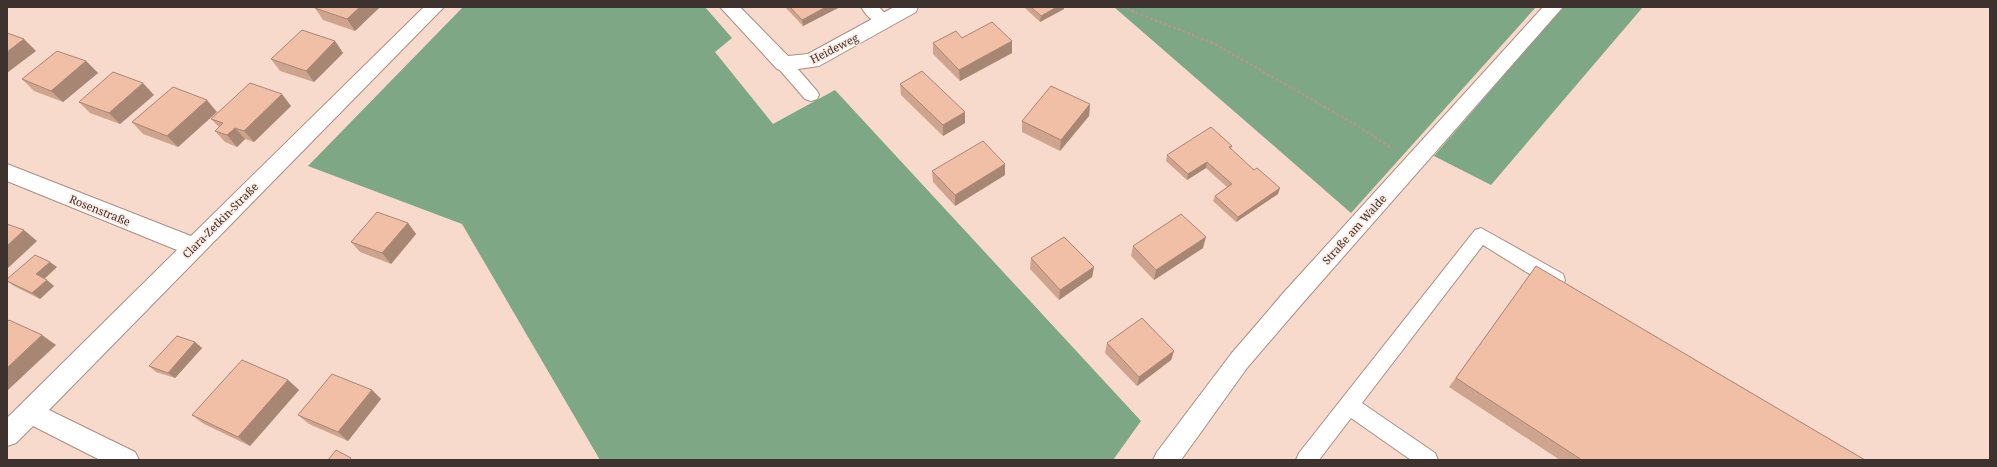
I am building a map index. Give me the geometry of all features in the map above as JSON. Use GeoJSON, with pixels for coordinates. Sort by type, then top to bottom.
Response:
{"type":"FeatureCollection","features":[{"type":"Feature","properties":{"kind":"street","name":"Clara-Zetkin-Straße"},"geometry":{"type":"LineString","coordinates":[[7,435],[435,7]]}},
{"type":"Feature","properties":{"kind":"street"},"geometry":{"type":"LineString","coordinates":[[730,7],[784,64]]}},
{"type":"Feature","properties":{"kind":"street","name":"Heideweg"},"geometry":{"type":"LineString","coordinates":[[784,64],[812,61],[909,7]]}},
{"type":"Feature","properties":{"kind":"street","name":"Straße am Walde"},"geometry":{"type":"LineString","coordinates":[[1166,460],[1239,361],[1328,257],[1554,7]]}},
{"type":"Feature","properties":{"kind":"street","name":"Rosenstraße"},"geometry":{"type":"LineString","coordinates":[[7,172],[194,247]]}},
{"type":"Feature","properties":{"kind":"street"},"geometry":{"type":"LineString","coordinates":[[29,412],[126,460]]}},
{"type":"Feature","properties":{"kind":"lane"},"geometry":{"type":"LineString","coordinates":[[869,7],[884,21]]}},
{"type":"Feature","properties":{"kind":"lane"},"geometry":{"type":"LineString","coordinates":[[784,64],[811,96]]}},
{"type":"Feature","properties":{"kind":"lane"},"geometry":{"type":"LineString","coordinates":[[1306,460],[1481,235],[1570,288]]}},
{"type":"Feature","properties":{"kind":"lane"},"geometry":{"type":"LineString","coordinates":[[1349,405],[1428,460]]}},
{"type":"Feature","properties":{"kind":"path"},"geometry":{"type":"LineString","coordinates":[[1122,7],[1215,44],[1356,125],[1414,162]]}},
{"type":"Feature","properties":{"kind":"green space"},"geometry":{"type":"Polygon","coordinates":[[[463,7],[705,7],[732,38],[715,52],[773,124],[835,90],[1141,421],[1113,460],[600,460],[462,224],[308,166],[463,7]]]}},
{"type":"Feature","properties":{"kind":"green space"},"geometry":{"type":"Polygon","coordinates":[[[1114,7],[1536,7],[1351,213],[1114,7]]]}},
{"type":"Feature","properties":{"kind":"green space"},"geometry":{"type":"Polygon","coordinates":[[[1563,7],[1643,7],[1491,185],[1434,156],[1563,7]]]}},
{"type":"Feature","properties":{"kind":"building"},"geometry":{"type":"Polygon","coordinates":[[[360,7],[347,19],[315,8],[360,7]]]}},
{"type":"Feature","properties":{"kind":"building"},"geometry":{"type":"Polygon","coordinates":[[[790,7],[826,7],[802,20],[790,7]]]}},
{"type":"Feature","properties":{"kind":"building"},"geometry":{"type":"Polygon","coordinates":[[[1031,7],[1057,7],[1041,16],[1031,7]]]}},
{"type":"Feature","properties":{"kind":"building"},"geometry":{"type":"Polygon","coordinates":[[[992,22],[1012,41],[959,70],[933,43],[956,31],[962,38],[992,22]]]}},
{"type":"Feature","properties":{"kind":"building"},"geometry":{"type":"Polygon","coordinates":[[[302,30],[335,41],[306,71],[271,59],[302,30]]]}},
{"type":"Feature","properties":{"kind":"building"},"geometry":{"type":"Polygon","coordinates":[[[7,33],[24,39],[7,52],[7,33]]]}},
{"type":"Feature","properties":{"kind":"building"},"geometry":{"type":"Polygon","coordinates":[[[57,51],[86,61],[51,91],[22,79],[57,51]]]}},
{"type":"Feature","properties":{"kind":"building"},"geometry":{"type":"Polygon","coordinates":[[[922,71],[965,112],[943,125],[900,84],[922,71]]]}},
{"type":"Feature","properties":{"kind":"building"},"geometry":{"type":"Polygon","coordinates":[[[113,72],[143,83],[109,113],[79,102],[113,72]]]}},
{"type":"Feature","properties":{"kind":"building"},"geometry":{"type":"Polygon","coordinates":[[[250,83],[282,94],[244,131],[235,128],[227,135],[215,131],[223,123],[211,119],[250,83]]]}},
{"type":"Feature","properties":{"kind":"building"},"geometry":{"type":"Polygon","coordinates":[[[1051,86],[1090,104],[1061,140],[1022,121],[1051,86]]]}},
{"type":"Feature","properties":{"kind":"building"},"geometry":{"type":"Polygon","coordinates":[[[173,87],[207,100],[167,136],[132,122],[173,87]]]}},
{"type":"Feature","properties":{"kind":"building"},"geometry":{"type":"Polygon","coordinates":[[[1211,127],[1232,146],[1229,147],[1254,170],[1257,168],[1280,188],[1238,217],[1215,196],[1232,184],[1207,162],[1188,174],[1167,155],[1211,127]]]}},
{"type":"Feature","properties":{"kind":"building"},"geometry":{"type":"Polygon","coordinates":[[[983,141],[1005,164],[955,195],[932,171],[983,141]]]}},
{"type":"Feature","properties":{"kind":"building"},"geometry":{"type":"Polygon","coordinates":[[[377,212],[408,223],[382,253],[351,242],[377,212]]]}},
{"type":"Feature","properties":{"kind":"building"},"geometry":{"type":"Polygon","coordinates":[[[1181,214],[1206,237],[1156,270],[1133,246],[1181,214]]]}},
{"type":"Feature","properties":{"kind":"building"},"geometry":{"type":"Polygon","coordinates":[[[7,224],[24,230],[7,246],[7,224]]]}},
{"type":"Feature","properties":{"kind":"building"},"geometry":{"type":"Polygon","coordinates":[[[1064,237],[1094,267],[1060,290],[1031,258],[1064,237]]]}},
{"type":"Feature","properties":{"kind":"building"},"geometry":{"type":"Polygon","coordinates":[[[35,255],[50,262],[36,274],[47,280],[32,293],[7,281],[7,279],[35,255]]]}},
{"type":"Feature","properties":{"kind":"building"},"geometry":{"type":"Polygon","coordinates":[[[1536,266],[1865,460],[1582,460],[1456,378],[1536,266]]]}},
{"type":"Feature","properties":{"kind":"building"},"geometry":{"type":"Polygon","coordinates":[[[1142,318],[1174,351],[1139,377],[1107,343],[1142,318]]]}},
{"type":"Feature","properties":{"kind":"building"},"geometry":{"type":"Polygon","coordinates":[[[9,320],[42,335],[7,368],[7,322],[9,320]]]}},
{"type":"Feature","properties":{"kind":"building"},"geometry":{"type":"Polygon","coordinates":[[[177,336],[195,342],[168,373],[149,366],[177,336]]]}},
{"type":"Feature","properties":{"kind":"building"},"geometry":{"type":"Polygon","coordinates":[[[242,360],[288,380],[238,437],[192,415],[242,360]]]}},
{"type":"Feature","properties":{"kind":"building"},"geometry":{"type":"Polygon","coordinates":[[[332,374],[372,390],[338,432],[298,415],[332,374]]]}},
{"type":"Feature","properties":{"kind":"building"},"geometry":{"type":"Polygon","coordinates":[[[336,450],[351,458],[349,460],[328,460],[336,450]]]}}]}
